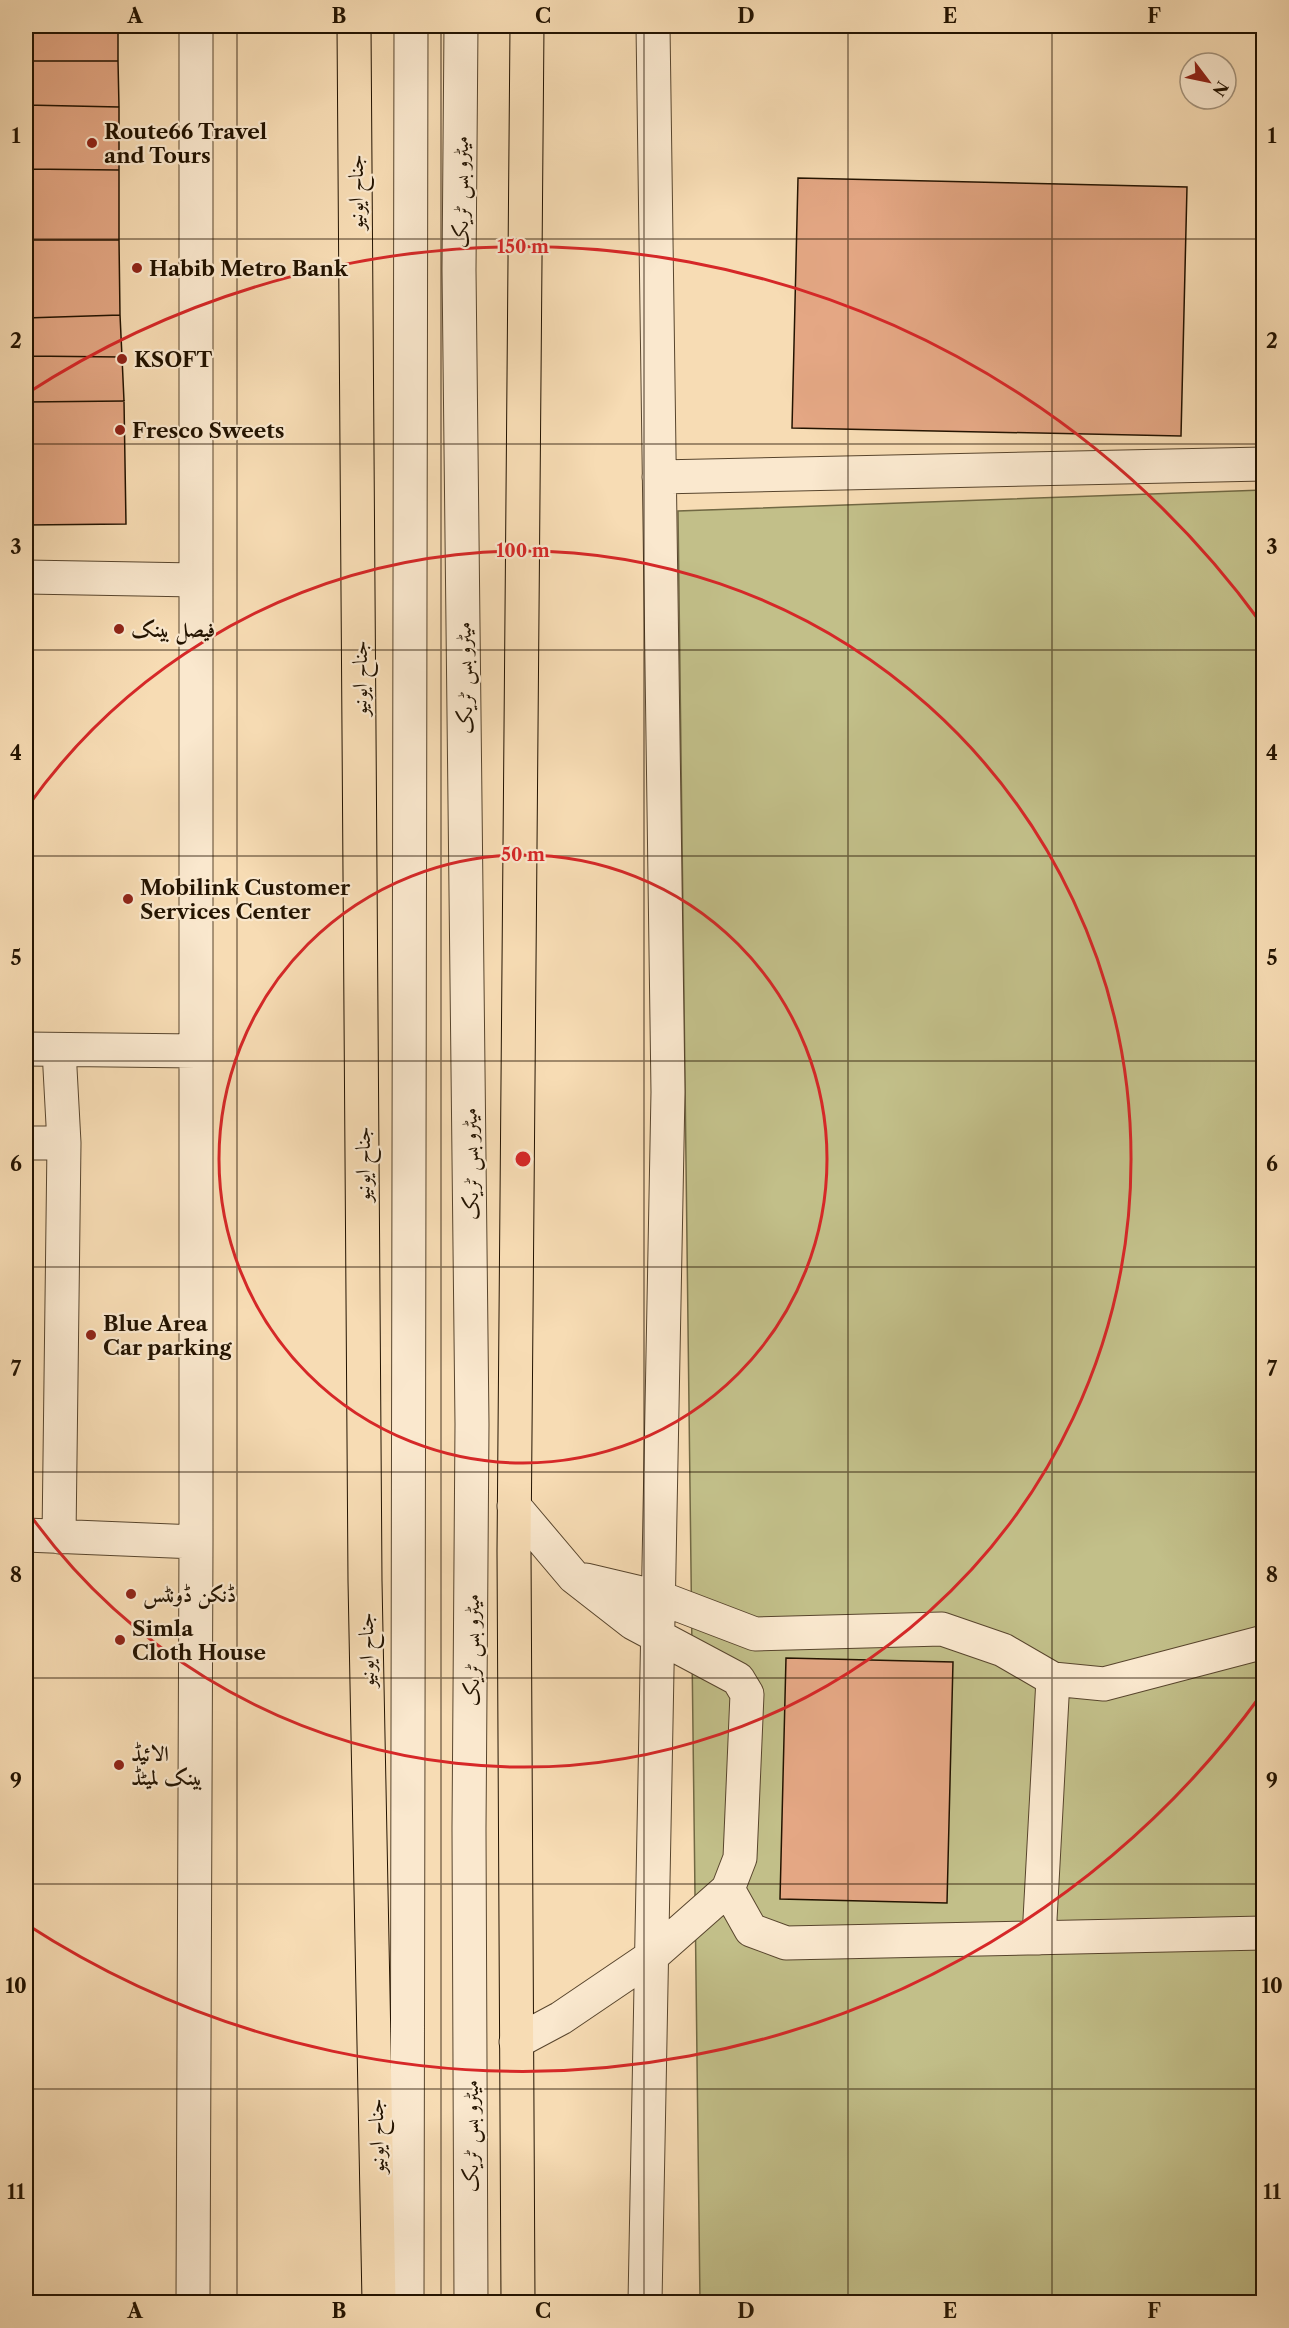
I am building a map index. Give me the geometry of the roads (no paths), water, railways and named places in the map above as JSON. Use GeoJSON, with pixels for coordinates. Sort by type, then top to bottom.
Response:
{"type":"FeatureCollection","features":[{"type":"Feature","properties":{"kind":"main road","name":"جناح ایونیو"},"geometry":{"type":"LineString","coordinates":[[354,26],[365,1581],[379,2302]]}},
{"type":"Feature","properties":{"kind":"main road"},"geometry":{"type":"LineString","coordinates":[[518,2302],[514,1506],[527,26]]}},
{"type":"Feature","properties":{"kind":"street"},"geometry":{"type":"LineString","coordinates":[[193,2302],[196,1542],[196,26]]}},
{"type":"Feature","properties":{"kind":"street"},"geometry":{"type":"LineString","coordinates":[[407,2302],[411,26]]}},
{"type":"Feature","properties":{"kind":"street","name":"میٹرو بس ٹریک"},"geometry":{"type":"LineString","coordinates":[[461,26],[459,270],[472,1424],[471,2302]]}},
{"type":"Feature","properties":{"kind":"street"},"geometry":{"type":"LineString","coordinates":[[645,2302],[668,1092],[653,26]]}},
{"type":"Feature","properties":{"kind":"street"},"geometry":{"type":"LineString","coordinates":[[659,477],[1263,465]]}},
{"type":"Feature","properties":{"kind":"street"},"geometry":{"type":"LineString","coordinates":[[26,576],[196,580]]}},
{"type":"Feature","properties":{"kind":"street"},"geometry":{"type":"LineString","coordinates":[[26,1049],[196,1051]]}},
{"type":"Feature","properties":{"kind":"street"},"geometry":{"type":"LineString","coordinates":[[59,1050],[64,1143],[59,1537]]}},
{"type":"Feature","properties":{"kind":"street"},"geometry":{"type":"LineString","coordinates":[[26,1143],[64,1143]]}},
{"type":"Feature","properties":{"kind":"street"},"geometry":{"type":"LineString","coordinates":[[514,1506],[574,1577],[633,1623],[738,1679],[747,1694],[741,1858],[728,1889],[651,1957],[561,2018],[516,2042]]}},
{"type":"Feature","properties":{"kind":"street"},"geometry":{"type":"LineString","coordinates":[[26,1535],[196,1542]]}},
{"type":"Feature","properties":{"kind":"street"},"geometry":{"type":"LineString","coordinates":[[574,1577],[658,1598],[755,1634],[942,1629],[1003,1650],[1053,1679],[1104,1684],[1263,1642]]}},
{"type":"Feature","properties":{"kind":"street"},"geometry":{"type":"LineString","coordinates":[[1039,1938],[1053,1679]]}},
{"type":"Feature","properties":{"kind":"street"},"geometry":{"type":"LineString","coordinates":[[728,1889],[751,1930],[786,1943],[1263,1933]]}},
{"type":"Feature","properties":{"kind":"place","name":"Route66 Travel and Tours"},"geometry":{"type":"Point","coordinates":[92,143]}},
{"type":"Feature","properties":{"kind":"place","name":"Habib Metro Bank"},"geometry":{"type":"Point","coordinates":[137,268]}},
{"type":"Feature","properties":{"kind":"place","name":"KSOFT"},"geometry":{"type":"Point","coordinates":[122,359]}},
{"type":"Feature","properties":{"kind":"place","name":"Fresco Sweets"},"geometry":{"type":"Point","coordinates":[120,430]}},
{"type":"Feature","properties":{"kind":"place","name":"فیصل بینک"},"geometry":{"type":"Point","coordinates":[119,629]}},
{"type":"Feature","properties":{"kind":"place","name":"Mobilink Customer Services Center"},"geometry":{"type":"Point","coordinates":[128,899]}},
{"type":"Feature","properties":{"kind":"place","name":"Blue Area Car parking"},"geometry":{"type":"Point","coordinates":[91,1335]}},
{"type":"Feature","properties":{"kind":"place","name":"ڈنکن ڈونٹس"},"geometry":{"type":"Point","coordinates":[131,1594]}},
{"type":"Feature","properties":{"kind":"place","name":"Simla Cloth House"},"geometry":{"type":"Point","coordinates":[120,1640]}},
{"type":"Feature","properties":{"kind":"place","name":"الائیڈ بینک لمیٹڈ"},"geometry":{"type":"Point","coordinates":[119,1765]}}]}
